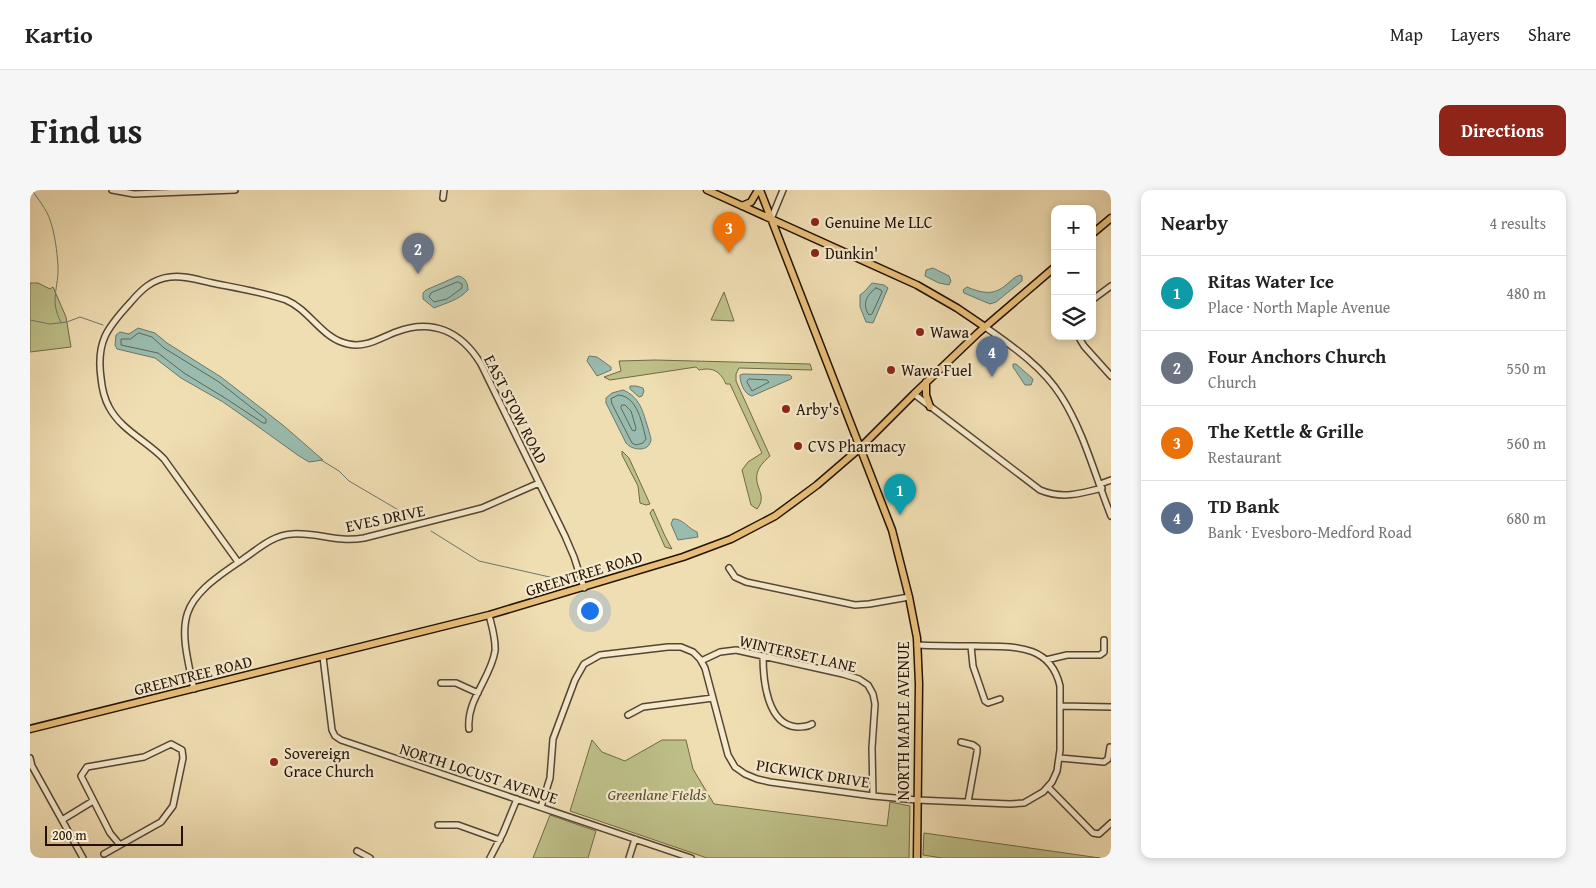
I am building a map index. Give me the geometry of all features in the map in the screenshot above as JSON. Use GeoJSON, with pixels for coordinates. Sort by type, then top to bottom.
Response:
{"type":"FeatureCollection","features":[{"type":"Feature","properties":{"kind":"main road"},"geometry":{"type":"LineString","coordinates":[[707,190],[917,285],[985,327]]}},
{"type":"Feature","properties":{"kind":"main road"},"geometry":{"type":"LineString","coordinates":[[742,206],[751,202],[759,190]]}},
{"type":"Feature","properties":{"kind":"main road","name":"NORTH MAPLE AVENUE"},"geometry":{"type":"LineString","coordinates":[[759,190],[896,540],[909,597],[917,645],[920,684],[917,858]]}},
{"type":"Feature","properties":{"kind":"main road"},"geometry":{"type":"LineString","coordinates":[[1096,231],[1111,218]]}},
{"type":"Feature","properties":{"kind":"main road","name":"GREENTREE ROAD"},"geometry":{"type":"LineString","coordinates":[[30,729],[489,615],[584,588],[707,548],[754,528],[801,497],[860,448],[926,382],[985,327],[1051,270]]}},
{"type":"Feature","properties":{"kind":"main road"},"geometry":{"type":"LineString","coordinates":[[926,382],[926,395],[930,407]]}},
{"type":"Feature","properties":{"kind":"street"},"geometry":{"type":"LineString","coordinates":[[112,190],[127,193],[239,190]]}},
{"type":"Feature","properties":{"kind":"street"},"geometry":{"type":"LineString","coordinates":[[443,198],[444,190]]}},
{"type":"Feature","properties":{"kind":"street"},"geometry":{"type":"LineString","coordinates":[[771,219],[783,190]]}},
{"type":"Feature","properties":{"kind":"street","name":"EAST STOW ROAD"},"geometry":{"type":"LineString","coordinates":[[238,562],[164,459],[154,448],[118,420],[109,408],[104,394],[100,350],[106,333],[126,307],[146,286],[158,280],[178,277],[286,300],[300,307],[328,334],[348,344],[371,342],[416,326],[441,329],[464,342],[476,356],[572,550],[584,588]]}},
{"type":"Feature","properties":{"kind":"street"},"geometry":{"type":"LineString","coordinates":[[1096,297],[1111,286]]}},
{"type":"Feature","properties":{"kind":"street"},"geometry":{"type":"LineString","coordinates":[[985,327],[1033,363],[1061,395],[1078,429],[1111,516]]}},
{"type":"Feature","properties":{"kind":"street"},"geometry":{"type":"LineString","coordinates":[[1080,340],[1111,376]]}},
{"type":"Feature","properties":{"kind":"street"},"geometry":{"type":"LineString","coordinates":[[914,394],[1034,486],[1047,492],[1057,495],[1076,495],[1101,486],[1111,480]]}},
{"type":"Feature","properties":{"kind":"street","name":"EVES DRIVE"},"geometry":{"type":"LineString","coordinates":[[194,689],[184,639],[189,608],[202,589],[271,540],[286,535],[302,534],[345,540],[364,538],[482,508],[539,483]]}},
{"type":"Feature","properties":{"kind":"street"},"geometry":{"type":"LineString","coordinates":[[729,568],[735,577],[746,582],[856,605],[909,597]]}},
{"type":"Feature","properties":{"kind":"street"},"geometry":{"type":"LineString","coordinates":[[469,729],[470,711],[494,654],[495,642],[489,615]]}},
{"type":"Feature","properties":{"kind":"street"},"geometry":{"type":"LineString","coordinates":[[1046,660],[1067,655],[1100,655],[1104,652],[1104,640]]}},
{"type":"Feature","properties":{"kind":"street"},"geometry":{"type":"LineString","coordinates":[[917,645],[1025,648],[1046,660],[1059,682],[1061,706],[1060,758],[1056,775],[1048,787],[1093,833],[1099,834],[1111,823]]}},
{"type":"Feature","properties":{"kind":"street"},"geometry":{"type":"LineString","coordinates":[[971,646],[973,666],[986,703],[1000,699]]}},
{"type":"Feature","properties":{"kind":"street"},"geometry":{"type":"LineString","coordinates":[[541,807],[550,778],[552,745],[555,733],[575,680],[584,664],[594,657],[605,654],[668,647],[687,649],[697,655],[701,661]]}},
{"type":"Feature","properties":{"kind":"street","name":"WINTERSET LANE"},"geometry":{"type":"LineString","coordinates":[[701,661],[716,653],[730,650],[849,675],[868,685],[873,694],[874,704],[873,796]]}},
{"type":"Feature","properties":{"kind":"street","name":"NORTH LOCUST AVENUE"},"geometry":{"type":"LineString","coordinates":[[323,656],[332,730],[335,736],[341,740],[692,858]]}},
{"type":"Feature","properties":{"kind":"street"},"geometry":{"type":"LineString","coordinates":[[764,656],[764,673],[769,700],[778,719],[782,723],[791,726],[805,727],[812,724]]}},
{"type":"Feature","properties":{"kind":"street","name":"PICKWICK DRIVE"},"geometry":{"type":"LineString","coordinates":[[701,661],[707,674],[728,755],[735,766],[745,774],[770,782],[873,796],[1010,804],[1024,803],[1040,795],[1048,787]]}},
{"type":"Feature","properties":{"kind":"street"},"geometry":{"type":"LineString","coordinates":[[441,683],[458,684],[478,692]]}},
{"type":"Feature","properties":{"kind":"street"},"geometry":{"type":"LineString","coordinates":[[628,716],[643,707],[713,698]]}},
{"type":"Feature","properties":{"kind":"street"},"geometry":{"type":"LineString","coordinates":[[1061,706],[1111,707]]}},
{"type":"Feature","properties":{"kind":"street"},"geometry":{"type":"LineString","coordinates":[[961,742],[977,748],[968,802]]}},
{"type":"Feature","properties":{"kind":"street"},"geometry":{"type":"LineString","coordinates":[[104,854],[120,845],[160,822],[172,806],[183,758],[182,750],[171,744],[144,757],[87,767],[81,776],[110,833],[120,845]]}},
{"type":"Feature","properties":{"kind":"street"},"geometry":{"type":"LineString","coordinates":[[1060,758],[1104,762],[1108,759],[1110,747]]}},
{"type":"Feature","properties":{"kind":"street"},"geometry":{"type":"LineString","coordinates":[[30,758],[32,766],[83,858]]}},
{"type":"Feature","properties":{"kind":"street"},"geometry":{"type":"LineString","coordinates":[[490,858],[518,799]]}},
{"type":"Feature","properties":{"kind":"street"},"geometry":{"type":"LineString","coordinates":[[62,820],[93,802]]}},
{"type":"Feature","properties":{"kind":"street"},"geometry":{"type":"LineString","coordinates":[[438,825],[458,825],[500,840]]}},
{"type":"Feature","properties":{"kind":"street"},"geometry":{"type":"LineString","coordinates":[[630,858],[635,839]]}},
{"type":"Feature","properties":{"kind":"street"},"geometry":{"type":"LineString","coordinates":[[357,850],[370,858]]}},
{"type":"Feature","properties":{"kind":"green space"},"geometry":{"type":"Polygon","coordinates":[[[30,283],[38,283],[50,289],[53,287],[66,317],[71,347],[30,352],[30,283]]]}},
{"type":"Feature","properties":{"kind":"green space"},"geometry":{"type":"Polygon","coordinates":[[[724,292],[734,321],[711,320],[724,292]]]}},
{"type":"Feature","properties":{"kind":"green space"},"geometry":{"type":"Polygon","coordinates":[[[655,360],[810,364],[812,370],[739,368],[736,374],[736,381],[770,456],[757,472],[761,503],[757,509],[751,505],[742,470],[748,462],[762,453],[730,384],[726,384],[719,373],[708,369],[699,370],[696,367],[610,380],[604,377],[621,371],[619,361],[655,360]]]}},
{"type":"Feature","properties":{"kind":"green space"},"geometry":{"type":"Polygon","coordinates":[[[622,451],[629,458],[650,504],[640,503],[638,486],[622,455],[622,451]]]}},
{"type":"Feature","properties":{"kind":"green space"},"geometry":{"type":"Polygon","coordinates":[[[653,509],[672,549],[665,547],[650,513],[653,509]]]}},
{"type":"Feature","properties":{"kind":"green space","name":"Greenlane Fields"},"geometry":{"type":"Polygon","coordinates":[[[592,740],[602,752],[625,761],[662,740],[686,740],[693,769],[714,804],[887,826],[890,802],[910,806],[909,858],[707,858],[570,811],[592,740]]]}},
{"type":"Feature","properties":{"kind":"green space"},"geometry":{"type":"Polygon","coordinates":[[[550,815],[596,831],[588,858],[533,858],[550,815]]]}},
{"type":"Feature","properties":{"kind":"green space"},"geometry":{"type":"Polygon","coordinates":[[[924,833],[1100,858],[942,858],[923,855],[924,833]]]}},
{"type":"Feature","properties":{"kind":"water"},"geometry":{"type":"Polygon","coordinates":[[[933,268],[949,276],[951,281],[949,285],[939,283],[925,276],[926,270],[933,268]]]}},
{"type":"Feature","properties":{"kind":"water"},"geometry":{"type":"Polygon","coordinates":[[[1020,275],[1022,276],[1022,281],[996,302],[990,304],[964,293],[963,290],[967,287],[983,292],[997,291],[1020,275]]]}},
{"type":"Feature","properties":{"kind":"water"},"geometry":{"type":"Polygon","coordinates":[[[458,276],[464,279],[468,287],[468,290],[461,296],[434,308],[423,299],[423,293],[426,290],[458,276]]]}},
{"type":"Feature","properties":{"kind":"water"},"geometry":{"type":"Polygon","coordinates":[[[872,283],[884,285],[888,288],[873,323],[866,322],[860,307],[860,295],[872,283]]]}},
{"type":"Feature","properties":{"kind":"water"},"geometry":{"type":"Polygon","coordinates":[[[138,328],[155,333],[167,343],[221,377],[284,426],[323,460],[309,462],[299,456],[223,402],[181,378],[155,358],[117,349],[115,345],[116,335],[120,332],[129,334],[138,328]]]}},
{"type":"Feature","properties":{"kind":"water"},"geometry":{"type":"Polygon","coordinates":[[[589,356],[597,357],[611,367],[611,370],[597,376],[587,361],[589,356]]]}},
{"type":"Feature","properties":{"kind":"water"},"geometry":{"type":"Polygon","coordinates":[[[1013,364],[1016,364],[1032,378],[1031,385],[1025,385],[1013,364]]]}},
{"type":"Feature","properties":{"kind":"water"},"geometry":{"type":"Polygon","coordinates":[[[740,375],[790,375],[792,377],[752,396],[745,391],[742,385],[740,375]]]}},
{"type":"Feature","properties":{"kind":"water"},"geometry":{"type":"Polygon","coordinates":[[[630,386],[643,388],[642,396],[639,397],[630,389],[630,386]]]}},
{"type":"Feature","properties":{"kind":"water"},"geometry":{"type":"Polygon","coordinates":[[[623,390],[637,401],[644,416],[651,440],[650,444],[644,449],[636,449],[626,443],[606,403],[606,398],[612,393],[623,390]]]}},
{"type":"Feature","properties":{"kind":"water"},"geometry":{"type":"Polygon","coordinates":[[[673,519],[679,520],[697,532],[698,537],[678,540],[671,524],[673,519]]]}},
{"type":"Feature","properties":{"kind":"waterway"},"geometry":{"type":"LineString","coordinates":[[32,190],[47,212],[53,231],[58,266],[55,301],[57,314],[61,322]]}},
{"type":"Feature","properties":{"kind":"waterway"},"geometry":{"type":"LineString","coordinates":[[30,320],[50,324],[67,322],[80,317],[103,325]]}},
{"type":"Feature","properties":{"kind":"waterway"},"geometry":{"type":"LineString","coordinates":[[321,460],[339,471],[349,481],[412,518]]}},
{"type":"Feature","properties":{"kind":"waterway"},"geometry":{"type":"LineString","coordinates":[[431,531],[479,561],[554,578],[563,582]]}},
{"type":"Feature","properties":{"kind":"place","name":"Genuine Me LLC"},"geometry":{"type":"Point","coordinates":[815,222]}},
{"type":"Feature","properties":{"kind":"place","name":"The Kettle & Grille"},"geometry":{"type":"Point","coordinates":[729,253]}},
{"type":"Feature","properties":{"kind":"place","name":"Dunkin'"},"geometry":{"type":"Point","coordinates":[815,253]}},
{"type":"Feature","properties":{"kind":"place","name":"Four Anchors Church"},"geometry":{"type":"Point","coordinates":[418,274]}},
{"type":"Feature","properties":{"kind":"place","name":"Wawa"},"geometry":{"type":"Point","coordinates":[920,332]}},
{"type":"Feature","properties":{"kind":"place","name":"Wawa Fuel"},"geometry":{"type":"Point","coordinates":[891,370]}},
{"type":"Feature","properties":{"kind":"place","name":"TD Bank"},"geometry":{"type":"Point","coordinates":[992,377]}},
{"type":"Feature","properties":{"kind":"place","name":"Arby's"},"geometry":{"type":"Point","coordinates":[786,409]}},
{"type":"Feature","properties":{"kind":"place","name":"CVS Pharmacy"},"geometry":{"type":"Point","coordinates":[798,446]}},
{"type":"Feature","properties":{"kind":"place","name":"Ritas Water Ice"},"geometry":{"type":"Point","coordinates":[900,515]}},
{"type":"Feature","properties":{"kind":"place","name":"Sovereign Grace Church"},"geometry":{"type":"Point","coordinates":[274,762]}}]}
